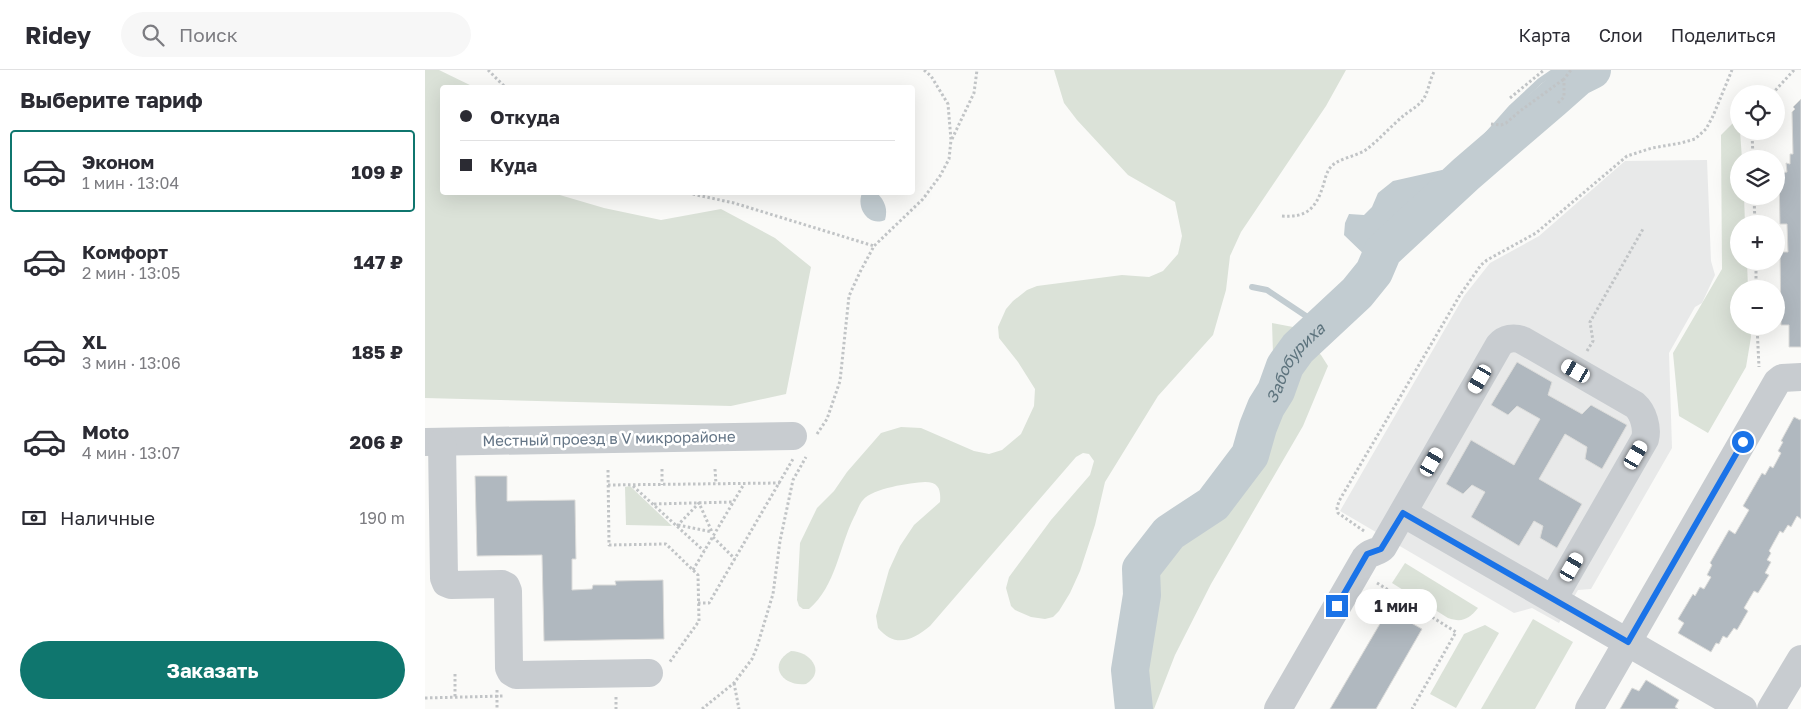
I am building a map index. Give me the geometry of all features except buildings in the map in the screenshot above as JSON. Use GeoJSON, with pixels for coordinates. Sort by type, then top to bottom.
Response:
{"type":"FeatureCollection","features":[{"type":"Feature","properties":{"kind":"street"},"geometry":{"type":"LineString","coordinates":[[1278,709],[1367,554],[1383,547],[1502,342],[1511,338],[1523,340],[1639,409],[1647,435],[1553,599]]}},
{"type":"Feature","properties":{"kind":"street"},"geometry":{"type":"LineString","coordinates":[[1589,709],[1772,392],[1782,378],[1801,377]]}},
{"type":"Feature","properties":{"kind":"street"},"geometry":{"type":"LineString","coordinates":[[433,442],[444,578],[446,583],[451,585],[502,584],[506,586],[508,591],[509,668],[511,672],[516,676],[649,673]]}},
{"type":"Feature","properties":{"kind":"street","name":"Местный проезд в V микрорайоне"},"geometry":{"type":"LineString","coordinates":[[433,442],[804,442]]}},
{"type":"Feature","properties":{"kind":"street"},"geometry":{"type":"LineString","coordinates":[[1403,513],[1743,709]]}},
{"type":"Feature","properties":{"kind":"street"},"geometry":{"type":"LineString","coordinates":[[1771,709],[1801,659]]}},
{"type":"Feature","properties":{"kind":"path"},"geometry":{"type":"LineString","coordinates":[[488,70],[503,85]]}},
{"type":"Feature","properties":{"kind":"path"},"geometry":{"type":"LineString","coordinates":[[698,603],[709,603],[804,442],[827,418],[840,381],[849,296],[874,246],[923,199],[940,176],[949,159],[951,140],[948,104],[931,76],[924,70]]}},
{"type":"Feature","properties":{"kind":"path"},"geometry":{"type":"LineString","coordinates":[[951,140],[974,93],[977,70]]}},
{"type":"Feature","properties":{"kind":"path"},"geometry":{"type":"LineString","coordinates":[[1282,216],[1296,217],[1308,211],[1317,202],[1330,167],[1340,160],[1352,158],[1366,150],[1402,117],[1421,103],[1435,70]]}},
{"type":"Feature","properties":{"kind":"path"},"geometry":{"type":"LineString","coordinates":[[1510,98],[1544,70]]}},
{"type":"Feature","properties":{"kind":"path"},"geometry":{"type":"LineString","coordinates":[[1491,124],[1501,125],[1506,123],[1564,79],[1571,70]]}},
{"type":"Feature","properties":{"kind":"path"},"geometry":{"type":"LineString","coordinates":[[1379,550],[1369,536],[1356,524],[1338,512],[1339,501],[1460,295],[1481,265],[1536,233],[1627,156],[1652,148],[1695,139],[1706,129],[1713,116],[1732,70]]}},
{"type":"Feature","properties":{"kind":"path"},"geometry":{"type":"LineString","coordinates":[[1780,85],[1794,70]]}},
{"type":"Feature","properties":{"kind":"path"},"geometry":{"type":"LineString","coordinates":[[1558,103],[1564,97],[1564,79]]}},
{"type":"Feature","properties":{"kind":"path"},"geometry":{"type":"LineString","coordinates":[[697,195],[734,203],[874,246]]}},
{"type":"Feature","properties":{"kind":"path"},"geometry":{"type":"LineString","coordinates":[[1576,371],[1593,341],[1590,322],[1643,229]]}},
{"type":"Feature","properties":{"kind":"path"},"geometry":{"type":"LineString","coordinates":[[1757,335],[1759,370],[1772,392]]}},
{"type":"Feature","properties":{"kind":"path"},"geometry":{"type":"LineString","coordinates":[[702,709],[733,682],[752,659],[769,612],[780,541],[793,480],[804,442]]}},
{"type":"Feature","properties":{"kind":"path"},"geometry":{"type":"LineString","coordinates":[[715,468],[716,484]]}},
{"type":"Feature","properties":{"kind":"path"},"geometry":{"type":"LineString","coordinates":[[662,469],[662,485]]}},
{"type":"Feature","properties":{"kind":"path"},"geometry":{"type":"LineString","coordinates":[[608,470],[609,545],[666,544],[698,575],[699,621],[662,673],[649,673]]}},
{"type":"Feature","properties":{"kind":"path"},"geometry":{"type":"LineString","coordinates":[[713,532],[745,483]]}},
{"type":"Feature","properties":{"kind":"path"},"geometry":{"type":"LineString","coordinates":[[608,485],[780,483]]}},
{"type":"Feature","properties":{"kind":"path"},"geometry":{"type":"LineString","coordinates":[[633,485],[704,551]]}},
{"type":"Feature","properties":{"kind":"path"},"geometry":{"type":"LineString","coordinates":[[653,504],[733,502]]}},
{"type":"Feature","properties":{"kind":"path"},"geometry":{"type":"LineString","coordinates":[[693,570],[713,537],[713,532],[699,503]]}},
{"type":"Feature","properties":{"kind":"path"},"geometry":{"type":"LineString","coordinates":[[677,525],[699,503]]}},
{"type":"Feature","properties":{"kind":"path"},"geometry":{"type":"LineString","coordinates":[[677,525],[713,532]]}},
{"type":"Feature","properties":{"kind":"path"},"geometry":{"type":"LineString","coordinates":[[713,537],[735,559]]}},
{"type":"Feature","properties":{"kind":"path"},"geometry":{"type":"LineString","coordinates":[[1357,571],[1456,632],[1412,709]]}},
{"type":"Feature","properties":{"kind":"path"},"geometry":{"type":"LineString","coordinates":[[455,674],[455,697]]}},
{"type":"Feature","properties":{"kind":"path"},"geometry":{"type":"LineString","coordinates":[[733,682],[739,709]]}},
{"type":"Feature","properties":{"kind":"path"},"geometry":{"type":"LineString","coordinates":[[425,698],[497,696]]}},
{"type":"Feature","properties":{"kind":"shaded area"},"geometry":{"type":"Polygon","coordinates":[[[425,70],[439,70],[470,85],[440,85],[440,195],[560,195],[604,208],[661,220],[721,209],[775,238],[811,267],[786,394],[731,406],[425,398],[425,70]]]}},
{"type":"Feature","properties":{"kind":"shaded area"},"geometry":{"type":"Polygon","coordinates":[[[1054,70],[1346,70],[1326,106],[1241,232],[1230,256],[1226,290],[1213,335],[1158,396],[1105,482],[1095,525],[1080,571],[1070,593],[1053,617],[1045,619],[1031,617],[1015,610],[1011,606],[1006,588],[1009,577],[1051,520],[1090,475],[1094,461],[1089,454],[1083,453],[1076,457],[930,626],[917,635],[904,640],[891,638],[878,628],[876,616],[889,570],[900,546],[914,525],[940,502],[938,488],[930,482],[883,489],[863,500],[825,589],[809,609],[803,609],[799,606],[797,600],[800,543],[817,508],[834,491],[847,472],[881,433],[901,427],[921,428],[974,451],[989,454],[1002,450],[1021,434],[1034,406],[1035,389],[1018,362],[999,338],[998,327],[1006,309],[1013,301],[1027,290],[1037,286],[1122,275],[1149,277],[1163,271],[1178,254],[1182,236],[1175,202],[1128,175],[1077,120],[1064,103],[1054,70]]]}},
{"type":"Feature","properties":{"kind":"shaded area"},"geometry":{"type":"Polygon","coordinates":[[[1730,126],[1730,140],[1741,140],[1741,150],[1730,150],[1730,205],[1744,205],[1745,215],[1730,215],[1730,270],[1747,270],[1748,280],[1730,280],[1730,335],[1751,335],[1751,337],[1746,367],[1708,433],[1679,416],[1673,353],[1722,269],[1721,135],[1730,126]]]}},
{"type":"Feature","properties":{"kind":"shaded area"},"geometry":{"type":"Polygon","coordinates":[[[1707,160],[1711,261],[1715,275],[1702,303],[1695,307],[1669,353],[1672,448],[1591,589],[1578,590],[1559,623],[1532,608],[1514,613],[1340,511],[1464,296],[1490,263],[1539,236],[1625,161],[1707,160]]]}},
{"type":"Feature","properties":{"kind":"shaded area"},"geometry":{"type":"Polygon","coordinates":[[[1442,170],[1453,175],[1458,187],[1415,232],[1393,263],[1383,268],[1370,260],[1344,235],[1345,223],[1349,214],[1364,215],[1372,207],[1378,193],[1393,181],[1442,170]]]}},
{"type":"Feature","properties":{"kind":"shaded area"},"geometry":{"type":"Polygon","coordinates":[[[862,195],[879,195],[886,209],[885,220],[873,221],[865,215],[862,210],[862,195]]]}},
{"type":"Feature","properties":{"kind":"shaded area"},"geometry":{"type":"Polygon","coordinates":[[[1272,323],[1293,327],[1321,355],[1328,366],[1303,426],[1211,584],[1175,655],[1154,709],[1115,709],[1128,651],[1135,569],[1160,533],[1210,497],[1237,456],[1273,354],[1272,323]]]}},
{"type":"Feature","properties":{"kind":"shaded area"},"geometry":{"type":"Polygon","coordinates":[[[630,486],[672,526],[626,525],[625,487],[630,486]]]}},
{"type":"Feature","properties":{"kind":"shaded area"},"geometry":{"type":"Polygon","coordinates":[[[1405,563],[1478,608],[1465,619],[1448,618],[1392,583],[1405,563]]]}},
{"type":"Feature","properties":{"kind":"shaded area"},"geometry":{"type":"Polygon","coordinates":[[[1533,619],[1573,642],[1535,709],[1481,709],[1533,619]]]}},
{"type":"Feature","properties":{"kind":"shaded area"},"geometry":{"type":"Polygon","coordinates":[[[1485,625],[1499,633],[1456,708],[1430,694],[1464,634],[1485,625]]]}},
{"type":"Feature","properties":{"kind":"shaded area"},"geometry":{"type":"Polygon","coordinates":[[[791,651],[804,654],[813,663],[815,673],[806,684],[790,682],[781,674],[780,662],[791,651]]]}},
{"type":"Feature","properties":{"kind":"waterway"},"geometry":{"type":"LineString","coordinates":[[1466,174],[1467,161],[1472,152],[1511,108],[1540,81],[1556,70]]}},
{"type":"Feature","properties":{"kind":"waterway","name":"Забобуриха"},"geometry":{"type":"LineString","coordinates":[[1134,709],[1130,670],[1142,595],[1141,569],[1169,533],[1213,504],[1250,455],[1258,427],[1266,407],[1276,391],[1285,366],[1298,348],[1357,293],[1374,272],[1383,251],[1466,174],[1578,77],[1592,70]]}},
{"type":"Feature","properties":{"kind":"waterway"},"geometry":{"type":"LineString","coordinates":[[1252,287],[1267,290],[1321,326]]}},
{"type":"Feature","properties":{"kind":"route"},"geometry":{"type":"LineString","coordinates":[[1337,606],[1367,554],[1383,547],[1403,513],[1628,642],[1743,442]]}}]}
